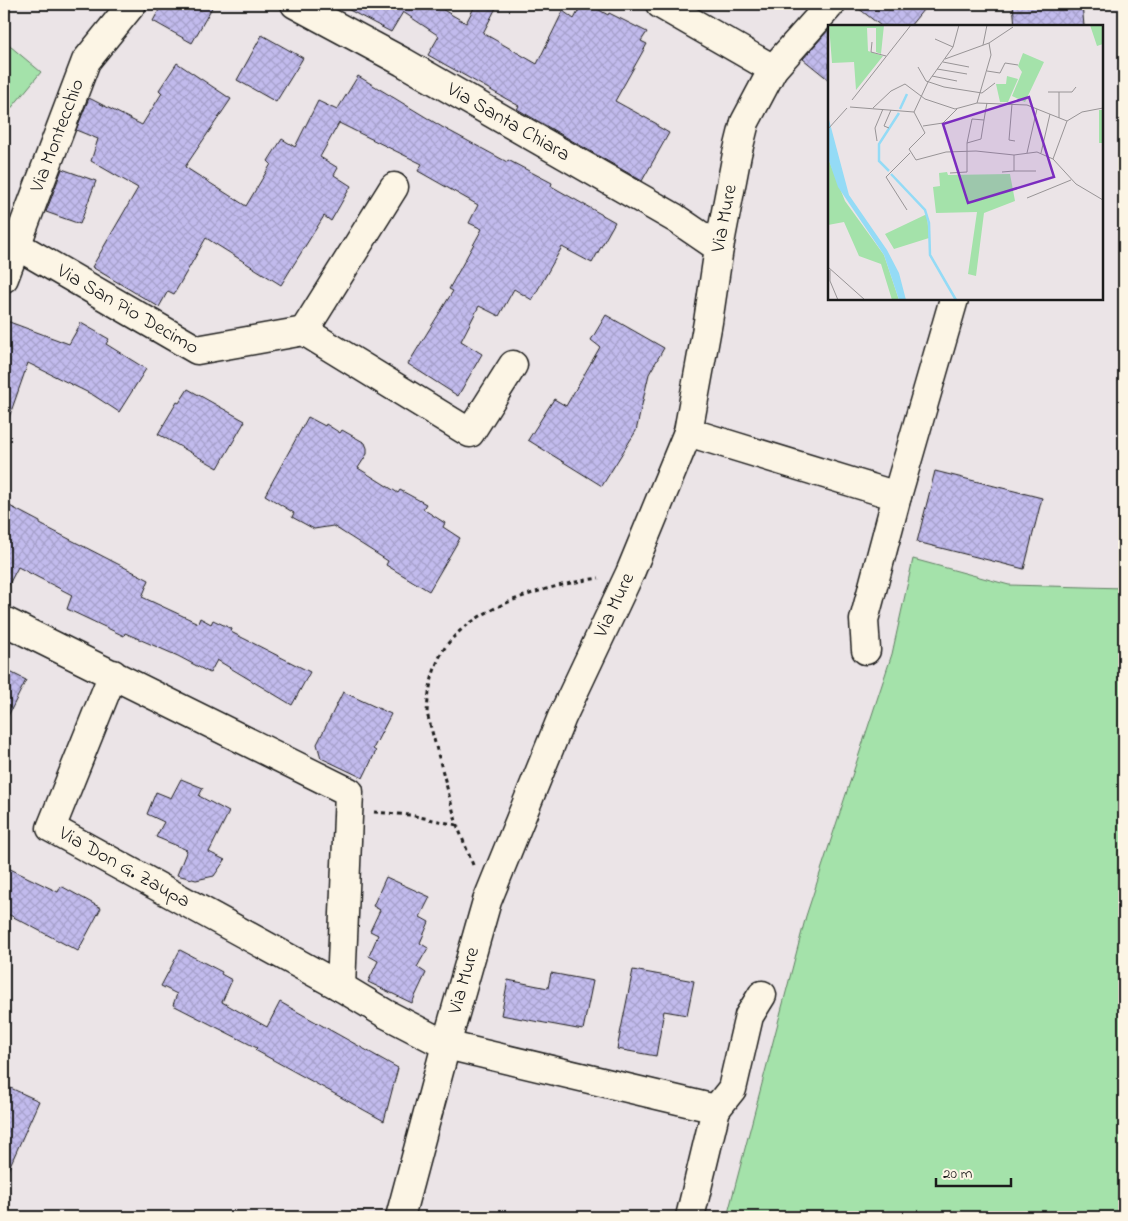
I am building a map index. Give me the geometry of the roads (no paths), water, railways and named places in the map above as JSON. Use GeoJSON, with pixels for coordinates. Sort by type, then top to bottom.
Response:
{"type":"FeatureCollection","features":[{"type":"Feature","properties":{"kind":"street","name":"Via Montecchio"},"geometry":{"type":"LineString","coordinates":[[4,278],[86,60],[132,4]]}},
{"type":"Feature","properties":{"kind":"street","name":"Via Santa Chiara"},"geometry":{"type":"LineString","coordinates":[[294,4],[403,62],[675,218],[719,248]]}},
{"type":"Feature","properties":{"kind":"street"},"geometry":{"type":"LineString","coordinates":[[660,4],[774,69]]}},
{"type":"Feature","properties":{"kind":"street","name":"Via Mure"},"geometry":{"type":"LineString","coordinates":[[400,1217],[487,901],[562,717],[630,573],[688,432],[719,248],[745,122],[774,69],[831,4]]}},
{"type":"Feature","properties":{"kind":"street"},"geometry":{"type":"LineString","coordinates":[[394,187],[304,331],[470,433],[514,365]]}},
{"type":"Feature","properties":{"kind":"street","name":"Via San Pio Decimo"},"geometry":{"type":"LineString","coordinates":[[16,245],[197,350],[304,331]]}},
{"type":"Feature","properties":{"kind":"street"},"geometry":{"type":"LineString","coordinates":[[866,650],[864,620],[897,496],[954,300]]}},
{"type":"Feature","properties":{"kind":"street"},"geometry":{"type":"LineString","coordinates":[[688,432],[897,496]]}},
{"type":"Feature","properties":{"kind":"street"},"geometry":{"type":"LineString","coordinates":[[4,621],[349,792],[341,987]]}},
{"type":"Feature","properties":{"kind":"street","name":"Via Don G. Zaupa"},"geometry":{"type":"LineString","coordinates":[[114,674],[51,828],[341,987],[386,1014],[446,1045],[716,1108]]}},
{"type":"Feature","properties":{"kind":"street"},"geometry":{"type":"LineString","coordinates":[[690,1217],[716,1108],[732,1089],[749,1016],[762,995]]}}]}
